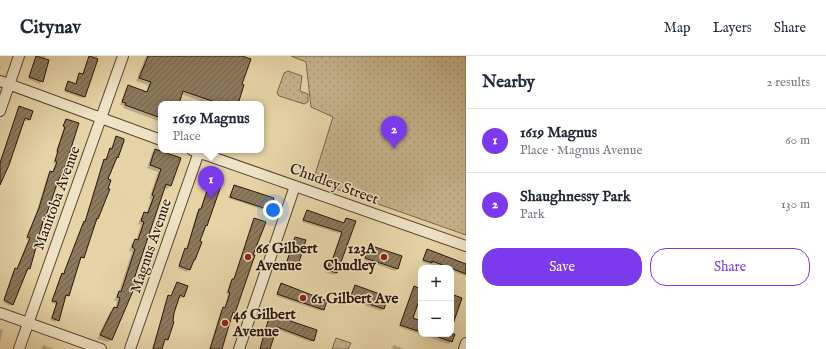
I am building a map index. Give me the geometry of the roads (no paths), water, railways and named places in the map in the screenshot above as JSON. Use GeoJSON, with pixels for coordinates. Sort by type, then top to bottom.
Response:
{"type":"FeatureCollection","features":[{"type":"Feature","properties":{"kind":"street"},"geometry":{"type":"LineString","coordinates":[[0,111],[5,83],[19,56]]}},
{"type":"Feature","properties":{"kind":"street","name":"Manitoba Avenue"},"geometry":{"type":"LineString","coordinates":[[19,349],[123,56]]}},
{"type":"Feature","properties":{"kind":"street"},"geometry":{"type":"LineString","coordinates":[[5,83],[158,139]]}},
{"type":"Feature","properties":{"kind":"street","name":"Magnus Avenue"},"geometry":{"type":"LineString","coordinates":[[130,349],[194,153]]}},
{"type":"Feature","properties":{"kind":"street","name":"Chudley Street"},"geometry":{"type":"LineString","coordinates":[[201,153],[466,246]]}},
{"type":"Feature","properties":{"kind":"street"},"geometry":{"type":"LineString","coordinates":[[239,349],[295,186]]}},
{"type":"Feature","properties":{"kind":"street"},"geometry":{"type":"LineString","coordinates":[[0,313],[101,349]]}},
{"type":"Feature","properties":{"kind":"street"},"geometry":{"type":"LineString","coordinates":[[464,349],[466,343]]}},
{"type":"Feature","properties":{"kind":"place","name":"Shaughnessy Park"},"geometry":{"type":"Point","coordinates":[394,149]}},
{"type":"Feature","properties":{"kind":"place","name":"1619 Magnus"},"geometry":{"type":"Point","coordinates":[211,199]}},
{"type":"Feature","properties":{"kind":"place","name":"66 Gilbert Avenue"},"geometry":{"type":"Point","coordinates":[248,257]}},
{"type":"Feature","properties":{"kind":"place","name":"123A Chudley"},"geometry":{"type":"Point","coordinates":[384,257]}},
{"type":"Feature","properties":{"kind":"place","name":"61 Gilbert Ave"},"geometry":{"type":"Point","coordinates":[303,298]}},
{"type":"Feature","properties":{"kind":"place","name":"46 Gilbert Avenue"},"geometry":{"type":"Point","coordinates":[225,323]}}]}
